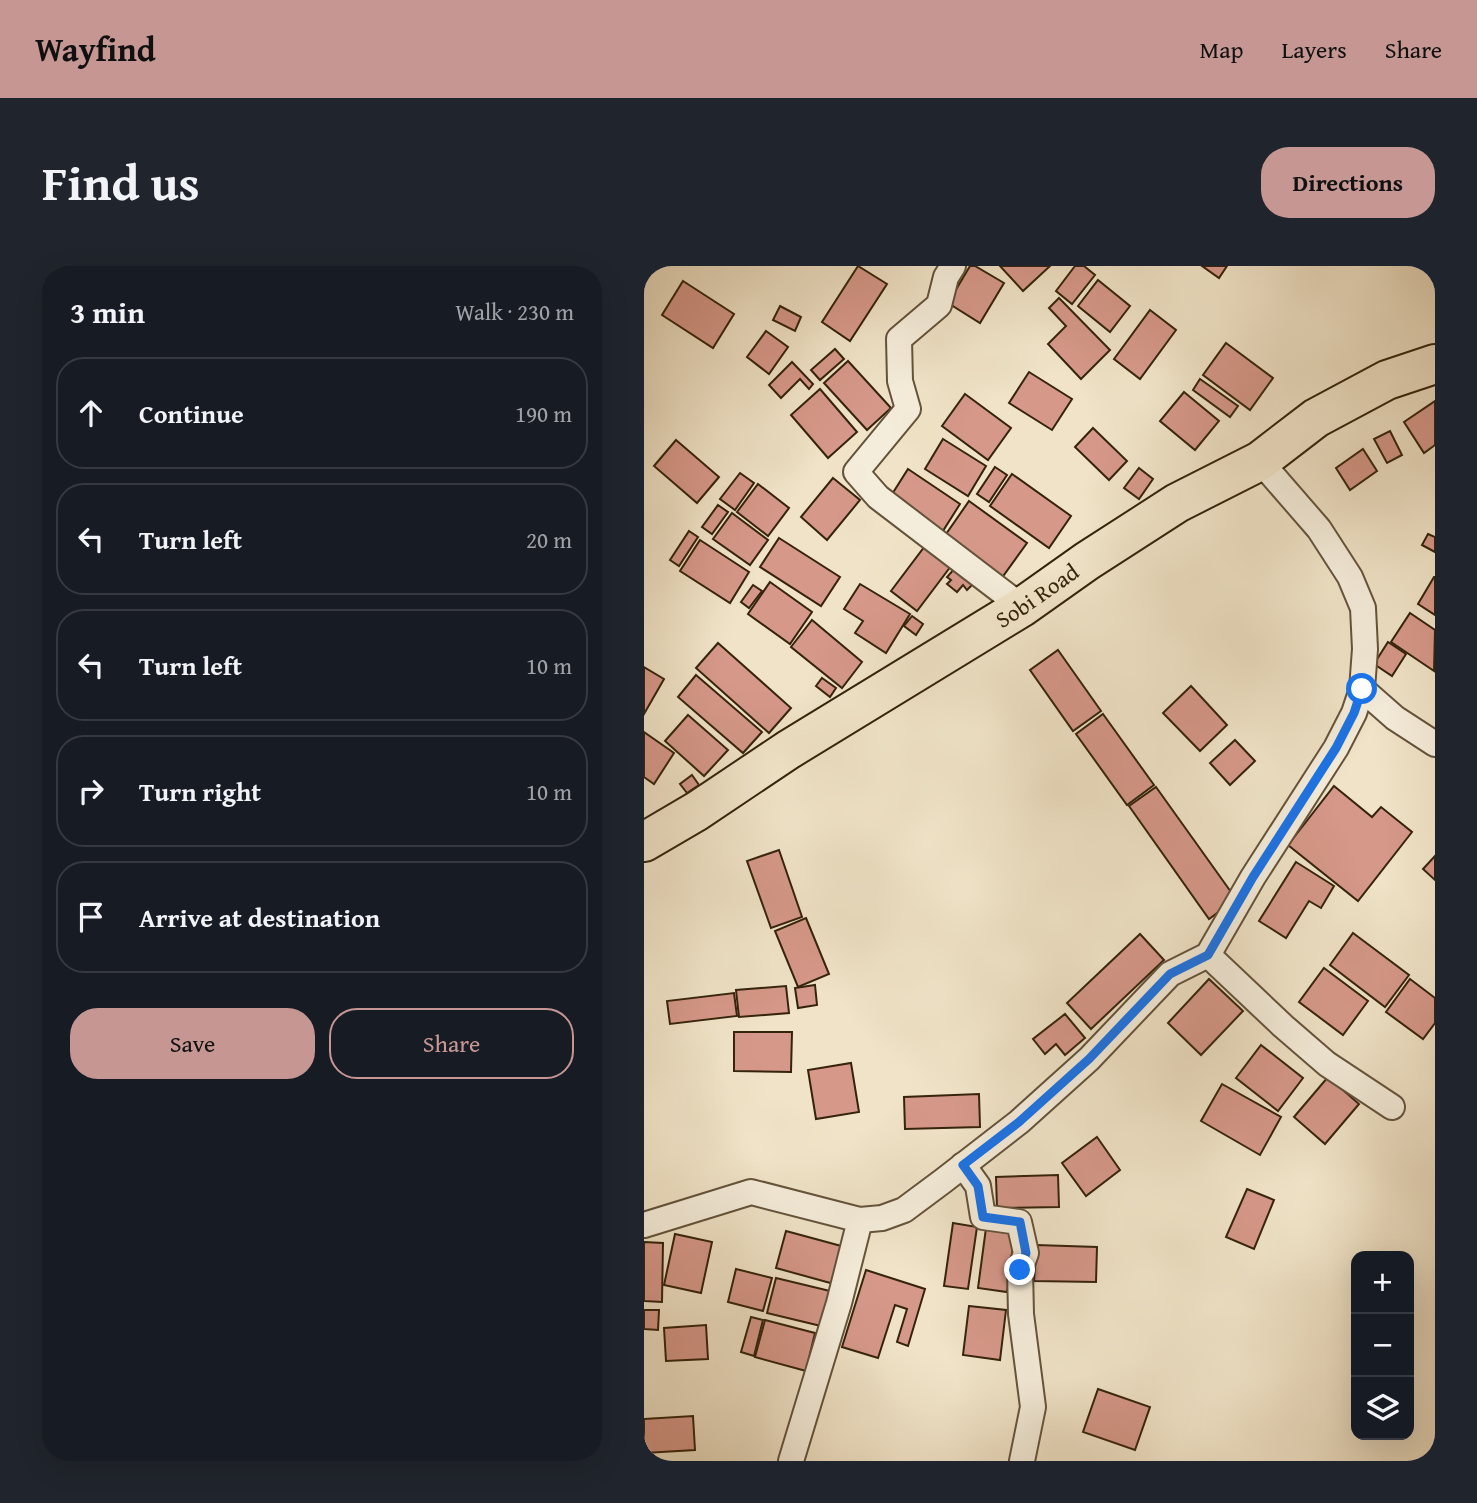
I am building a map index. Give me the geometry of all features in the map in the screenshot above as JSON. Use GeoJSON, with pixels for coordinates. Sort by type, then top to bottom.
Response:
{"type":"FeatureCollection","features":[{"type":"Feature","properties":{"kind":"highway","name":"Sobi Road"},"geometry":{"type":"LineString","coordinates":[[644,842],[697,811],[788,750],[1022,607],[1177,503],[1260,460],[1316,418],[1387,380],[1435,364]]}},
{"type":"Feature","properties":{"kind":"street"},"geometry":{"type":"LineString","coordinates":[[953,266],[946,277],[939,305],[899,339],[900,381],[908,409],[856,471],[878,497],[1022,607]]}},
{"type":"Feature","properties":{"kind":"street"},"geometry":{"type":"LineString","coordinates":[[644,1225],[751,1192],[860,1220],[882,1218],[904,1210],[1019,1122],[1089,1059],[1170,974],[1208,955],[1253,877],[1336,748],[1354,713],[1362,689],[1365,649],[1363,608],[1350,577],[1319,529],[1260,460]]}},
{"type":"Feature","properties":{"kind":"street"},"geometry":{"type":"LineString","coordinates":[[1362,689],[1395,718],[1435,744]]}},
{"type":"Feature","properties":{"kind":"street"},"geometry":{"type":"LineString","coordinates":[[1208,955],[1327,1064],[1392,1107]]}},
{"type":"Feature","properties":{"kind":"street"},"geometry":{"type":"LineString","coordinates":[[963,1165],[978,1186],[983,1217],[1020,1222],[1026,1253],[1020,1270],[1021,1314],[1033,1407],[1022,1461]]}},
{"type":"Feature","properties":{"kind":"street"},"geometry":{"type":"LineString","coordinates":[[791,1461],[839,1303],[860,1220]]}},
{"type":"Feature","properties":{"kind":"building"},"geometry":{"type":"Polygon","coordinates":[[[858,266],[887,284],[850,341],[822,322],[858,266]]]}},
{"type":"Feature","properties":{"kind":"building"},"geometry":{"type":"Polygon","coordinates":[[[970,266],[975,266],[1004,283],[980,323],[948,303],[970,266]]]}},
{"type":"Feature","properties":{"kind":"building"},"geometry":{"type":"Polygon","coordinates":[[[1000,266],[1050,266],[1023,291],[1000,266]]]}},
{"type":"Feature","properties":{"kind":"building"},"geometry":{"type":"Polygon","coordinates":[[[1075,266],[1084,266],[1095,275],[1072,304],[1056,291],[1075,266]]]}},
{"type":"Feature","properties":{"kind":"building"},"geometry":{"type":"Polygon","coordinates":[[[1202,266],[1227,266],[1219,278],[1202,266]]]}},
{"type":"Feature","properties":{"kind":"building"},"geometry":{"type":"Polygon","coordinates":[[[1098,280],[1130,306],[1110,332],[1078,306],[1098,280]]]}},
{"type":"Feature","properties":{"kind":"building"},"geometry":{"type":"Polygon","coordinates":[[[683,281],[734,314],[713,348],[662,315],[683,281]]]}},
{"type":"Feature","properties":{"kind":"building"},"geometry":{"type":"Polygon","coordinates":[[[1059,298],[1110,350],[1081,379],[1048,344],[1066,326],[1049,308],[1059,298]]]}},
{"type":"Feature","properties":{"kind":"building"},"geometry":{"type":"Polygon","coordinates":[[[780,306],[801,317],[795,331],[773,320],[780,306]]]}},
{"type":"Feature","properties":{"kind":"building"},"geometry":{"type":"Polygon","coordinates":[[[1150,310],[1176,330],[1140,379],[1114,359],[1150,310]]]}},
{"type":"Feature","properties":{"kind":"building"},"geometry":{"type":"Polygon","coordinates":[[[766,331],[788,347],[769,374],[747,357],[766,331]]]}},
{"type":"Feature","properties":{"kind":"building"},"geometry":{"type":"Polygon","coordinates":[[[1226,343],[1273,378],[1250,410],[1203,375],[1226,343]]]}},
{"type":"Feature","properties":{"kind":"building"},"geometry":{"type":"Polygon","coordinates":[[[835,349],[844,359],[820,380],[811,370],[835,349]]]}},
{"type":"Feature","properties":{"kind":"building"},"geometry":{"type":"Polygon","coordinates":[[[848,361],[891,408],[867,430],[824,383],[848,361]]]}},
{"type":"Feature","properties":{"kind":"building"},"geometry":{"type":"Polygon","coordinates":[[[792,362],[813,384],[809,389],[800,379],[781,398],[769,385],[792,362]]]}},
{"type":"Feature","properties":{"kind":"building"},"geometry":{"type":"Polygon","coordinates":[[[1029,372],[1072,399],[1052,430],[1009,403],[1029,372]]]}},
{"type":"Feature","properties":{"kind":"building"},"geometry":{"type":"Polygon","coordinates":[[[1200,379],[1238,406],[1230,417],[1193,390],[1200,379]]]}},
{"type":"Feature","properties":{"kind":"building"},"geometry":{"type":"Polygon","coordinates":[[[820,389],[857,432],[828,458],[791,415],[820,389]]]}},
{"type":"Feature","properties":{"kind":"building"},"geometry":{"type":"Polygon","coordinates":[[[1184,392],[1219,421],[1195,450],[1160,421],[1184,392]]]}},
{"type":"Feature","properties":{"kind":"building"},"geometry":{"type":"Polygon","coordinates":[[[965,394],[1011,428],[988,460],[942,426],[965,394]]]}},
{"type":"Feature","properties":{"kind":"building"},"geometry":{"type":"Polygon","coordinates":[[[1435,401],[1435,445],[1424,453],[1404,422],[1435,401]]]}},
{"type":"Feature","properties":{"kind":"building"},"geometry":{"type":"Polygon","coordinates":[[[1093,428],[1127,461],[1109,480],[1075,447],[1093,428]]]}},
{"type":"Feature","properties":{"kind":"building"},"geometry":{"type":"Polygon","coordinates":[[[1390,431],[1402,455],[1387,463],[1374,439],[1390,431]]]}},
{"type":"Feature","properties":{"kind":"building"},"geometry":{"type":"Polygon","coordinates":[[[943,439],[986,466],[968,496],[925,469],[943,439]]]}},
{"type":"Feature","properties":{"kind":"building"},"geometry":{"type":"Polygon","coordinates":[[[676,440],[719,477],[697,503],[654,466],[676,440]]]}},
{"type":"Feature","properties":{"kind":"building"},"geometry":{"type":"Polygon","coordinates":[[[1363,449],[1377,471],[1350,490],[1336,468],[1363,449]]]}},
{"type":"Feature","properties":{"kind":"building"},"geometry":{"type":"Polygon","coordinates":[[[995,467],[1007,475],[989,502],[977,494],[995,467]]]}},
{"type":"Feature","properties":{"kind":"building"},"geometry":{"type":"Polygon","coordinates":[[[1139,468],[1153,479],[1139,499],[1124,488],[1139,468]]]}},
{"type":"Feature","properties":{"kind":"building"},"geometry":{"type":"Polygon","coordinates":[[[908,469],[960,504],[941,534],[889,499],[908,469]]]}},
{"type":"Feature","properties":{"kind":"building"},"geometry":{"type":"Polygon","coordinates":[[[740,473],[754,483],[735,510],[720,499],[740,473]]]}},
{"type":"Feature","properties":{"kind":"building"},"geometry":{"type":"Polygon","coordinates":[[[1012,474],[1071,516],[1049,548],[990,506],[1012,474]]]}},
{"type":"Feature","properties":{"kind":"building"},"geometry":{"type":"Polygon","coordinates":[[[833,478],[860,500],[827,540],[801,517],[833,478]]]}},
{"type":"Feature","properties":{"kind":"building"},"geometry":{"type":"Polygon","coordinates":[[[758,484],[789,508],[768,536],[737,512],[758,484]]]}},
{"type":"Feature","properties":{"kind":"building"},"geometry":{"type":"Polygon","coordinates":[[[969,501],[1027,543],[1001,579],[944,537],[969,501]]]}},
{"type":"Feature","properties":{"kind":"building"},"geometry":{"type":"Polygon","coordinates":[[[718,505],[728,512],[712,534],[702,527],[718,505]]]}},
{"type":"Feature","properties":{"kind":"building"},"geometry":{"type":"Polygon","coordinates":[[[732,513],[768,540],[750,565],[713,539],[732,513]]]}},
{"type":"Feature","properties":{"kind":"building"},"geometry":{"type":"Polygon","coordinates":[[[689,531],[698,537],[679,566],[670,560],[689,531]]]}},
{"type":"Feature","properties":{"kind":"building"},"geometry":{"type":"Polygon","coordinates":[[[1428,534],[1435,537],[1435,552],[1422,545],[1428,534]]]}},
{"type":"Feature","properties":{"kind":"building"},"geometry":{"type":"Polygon","coordinates":[[[779,538],[840,577],[821,606],[760,567],[779,538]]]}},
{"type":"Feature","properties":{"kind":"building"},"geometry":{"type":"Polygon","coordinates":[[[700,540],[749,572],[730,603],[680,571],[700,540]]]}},
{"type":"Feature","properties":{"kind":"building"},"geometry":{"type":"Polygon","coordinates":[[[925,546],[951,566],[917,611],[891,591],[925,546]]]}},
{"type":"Feature","properties":{"kind":"building"},"geometry":{"type":"Polygon","coordinates":[[[956,567],[974,583],[967,590],[963,585],[957,592],[947,584],[951,580],[947,577],[956,567]]]}},
{"type":"Feature","properties":{"kind":"building"},"geometry":{"type":"Polygon","coordinates":[[[1435,577],[1435,615],[1418,604],[1435,577]]]}},
{"type":"Feature","properties":{"kind":"building"},"geometry":{"type":"Polygon","coordinates":[[[770,582],[812,612],[790,644],[748,614],[770,582]]]}},
{"type":"Feature","properties":{"kind":"building"},"geometry":{"type":"Polygon","coordinates":[[[860,584],[910,614],[886,653],[855,633],[863,621],[844,609],[860,584]]]}},
{"type":"Feature","properties":{"kind":"building"},"geometry":{"type":"Polygon","coordinates":[[[753,585],[762,591],[749,608],[741,602],[753,585]]]}},
{"type":"Feature","properties":{"kind":"building"},"geometry":{"type":"Polygon","coordinates":[[[1410,613],[1435,630],[1434,671],[1391,642],[1410,613]]]}},
{"type":"Feature","properties":{"kind":"building"},"geometry":{"type":"Polygon","coordinates":[[[912,616],[923,624],[916,635],[904,626],[912,616]]]}},
{"type":"Feature","properties":{"kind":"building"},"geometry":{"type":"Polygon","coordinates":[[[812,620],[862,662],[842,688],[791,647],[812,620]]]}},
{"type":"Feature","properties":{"kind":"building"},"geometry":{"type":"Polygon","coordinates":[[[1388,642],[1406,654],[1392,676],[1374,664],[1388,642]]]}},
{"type":"Feature","properties":{"kind":"building"},"geometry":{"type":"Polygon","coordinates":[[[718,643],[791,708],[769,733],[696,668],[718,643]]]}},
{"type":"Feature","properties":{"kind":"building"},"geometry":{"type":"Polygon","coordinates":[[[1058,650],[1101,711],[1073,731],[1030,670],[1058,650]]]}},
{"type":"Feature","properties":{"kind":"building"},"geometry":{"type":"Polygon","coordinates":[[[644,667],[664,679],[644,714],[644,667]]]}},
{"type":"Feature","properties":{"kind":"building"},"geometry":{"type":"Polygon","coordinates":[[[696,675],[762,732],[743,753],[678,697],[696,675]]]}},
{"type":"Feature","properties":{"kind":"building"},"geometry":{"type":"Polygon","coordinates":[[[822,678],[836,688],[830,697],[816,686],[822,678]]]}},
{"type":"Feature","properties":{"kind":"building"},"geometry":{"type":"Polygon","coordinates":[[[1191,686],[1227,725],[1200,751],[1163,713],[1191,686]]]}},
{"type":"Feature","properties":{"kind":"building"},"geometry":{"type":"Polygon","coordinates":[[[1103,714],[1154,785],[1127,805],[1076,734],[1103,714]]]}},
{"type":"Feature","properties":{"kind":"building"},"geometry":{"type":"Polygon","coordinates":[[[688,715],[728,750],[704,776],[665,741],[688,715]]]}},
{"type":"Feature","properties":{"kind":"building"},"geometry":{"type":"Polygon","coordinates":[[[644,732],[674,753],[654,784],[644,777],[644,732]]]}},
{"type":"Feature","properties":{"kind":"building"},"geometry":{"type":"Polygon","coordinates":[[[1235,740],[1255,761],[1230,785],[1210,763],[1235,740]]]}},
{"type":"Feature","properties":{"kind":"building"},"geometry":{"type":"Polygon","coordinates":[[[692,775],[699,785],[687,793],[680,784],[692,775]]]}},
{"type":"Feature","properties":{"kind":"building"},"geometry":{"type":"Polygon","coordinates":[[[1334,786],[1372,817],[1381,807],[1412,832],[1358,901],[1288,845],[1334,786]]]}},
{"type":"Feature","properties":{"kind":"building"},"geometry":{"type":"Polygon","coordinates":[[[1156,787],[1236,899],[1209,919],[1129,806],[1156,787]]]}},
{"type":"Feature","properties":{"kind":"building"},"geometry":{"type":"Polygon","coordinates":[[[779,850],[802,917],[771,928],[747,861],[779,850]]]}},
{"type":"Feature","properties":{"kind":"building"},"geometry":{"type":"Polygon","coordinates":[[[1435,856],[1435,880],[1423,869],[1435,856]]]}},
{"type":"Feature","properties":{"kind":"building"},"geometry":{"type":"Polygon","coordinates":[[[1296,862],[1334,886],[1321,908],[1309,901],[1286,938],[1259,921],[1296,862]]]}},
{"type":"Feature","properties":{"kind":"building"},"geometry":{"type":"Polygon","coordinates":[[[806,918],[829,974],[798,987],[775,931],[806,918]]]}},
{"type":"Feature","properties":{"kind":"building"},"geometry":{"type":"Polygon","coordinates":[[[1353,933],[1409,975],[1385,1007],[1330,965],[1353,933]]]}},
{"type":"Feature","properties":{"kind":"building"},"geometry":{"type":"Polygon","coordinates":[[[1140,934],[1164,960],[1091,1029],[1067,1003],[1140,934]]]}},
{"type":"Feature","properties":{"kind":"building"},"geometry":{"type":"Polygon","coordinates":[[[1324,968],[1368,1001],[1343,1035],[1299,1002],[1324,968]]]}},
{"type":"Feature","properties":{"kind":"building"},"geometry":{"type":"Polygon","coordinates":[[[1209,979],[1243,1011],[1201,1055],[1168,1023],[1209,979]]]}},
{"type":"Feature","properties":{"kind":"building"},"geometry":{"type":"Polygon","coordinates":[[[1410,979],[1435,998],[1435,1023],[1423,1039],[1386,1012],[1410,979]]]}},
{"type":"Feature","properties":{"kind":"building"},"geometry":{"type":"Polygon","coordinates":[[[815,985],[817,1005],[798,1008],[795,988],[815,985]]]}},
{"type":"Feature","properties":{"kind":"building"},"geometry":{"type":"Polygon","coordinates":[[[786,986],[789,1013],[739,1017],[736,990],[786,986]]]}},
{"type":"Feature","properties":{"kind":"building"},"geometry":{"type":"Polygon","coordinates":[[[734,993],[737,1016],[670,1024],[667,1001],[734,993]]]}},
{"type":"Feature","properties":{"kind":"building"},"geometry":{"type":"Polygon","coordinates":[[[1065,1014],[1085,1038],[1065,1055],[1056,1044],[1045,1054],[1033,1039],[1065,1014]]]}},
{"type":"Feature","properties":{"kind":"building"},"geometry":{"type":"Polygon","coordinates":[[[734,1032],[792,1032],[791,1072],[734,1071],[734,1032]]]}},
{"type":"Feature","properties":{"kind":"building"},"geometry":{"type":"Polygon","coordinates":[[[1261,1045],[1303,1078],[1278,1111],[1236,1078],[1261,1045]]]}},
{"type":"Feature","properties":{"kind":"building"},"geometry":{"type":"Polygon","coordinates":[[[851,1063],[859,1112],[816,1119],[808,1070],[851,1063]]]}},
{"type":"Feature","properties":{"kind":"building"},"geometry":{"type":"Polygon","coordinates":[[[1328,1077],[1359,1104],[1325,1144],[1294,1117],[1328,1077]]]}},
{"type":"Feature","properties":{"kind":"building"},"geometry":{"type":"Polygon","coordinates":[[[1222,1084],[1281,1117],[1260,1155],[1201,1121],[1222,1084]]]}},
{"type":"Feature","properties":{"kind":"building"},"geometry":{"type":"Polygon","coordinates":[[[979,1094],[980,1127],[905,1129],[904,1097],[979,1094]]]}},
{"type":"Feature","properties":{"kind":"building"},"geometry":{"type":"Polygon","coordinates":[[[1097,1137],[1120,1170],[1086,1196],[1062,1163],[1097,1137]]]}},
{"type":"Feature","properties":{"kind":"building"},"geometry":{"type":"Polygon","coordinates":[[[1058,1175],[1059,1207],[997,1208],[996,1177],[1058,1175]]]}},
{"type":"Feature","properties":{"kind":"building"},"geometry":{"type":"Polygon","coordinates":[[[1247,1189],[1274,1200],[1254,1249],[1226,1237],[1247,1189]]]}},
{"type":"Feature","properties":{"kind":"building"},"geometry":{"type":"Polygon","coordinates":[[[953,1223],[977,1227],[968,1289],[944,1286],[953,1223]]]}},
{"type":"Feature","properties":{"kind":"building"},"geometry":{"type":"Polygon","coordinates":[[[986,1228],[1015,1232],[1007,1292],[978,1288],[986,1228]]]}},
{"type":"Feature","properties":{"kind":"building"},"geometry":{"type":"Polygon","coordinates":[[[786,1231],[845,1247],[834,1284],[776,1268],[786,1231]]]}},
{"type":"Feature","properties":{"kind":"building"},"geometry":{"type":"Polygon","coordinates":[[[675,1234],[712,1242],[701,1293],[664,1285],[675,1234]]]}},
{"type":"Feature","properties":{"kind":"building"},"geometry":{"type":"Polygon","coordinates":[[[644,1242],[663,1243],[662,1302],[644,1301],[644,1242]]]}},
{"type":"Feature","properties":{"kind":"building"},"geometry":{"type":"Polygon","coordinates":[[[1036,1245],[1097,1247],[1096,1282],[1034,1281],[1036,1245]]]}},
{"type":"Feature","properties":{"kind":"building"},"geometry":{"type":"Polygon","coordinates":[[[736,1269],[772,1278],[763,1311],[728,1302],[736,1269]]]}},
{"type":"Feature","properties":{"kind":"building"},"geometry":{"type":"Polygon","coordinates":[[[866,1270],[925,1289],[908,1346],[897,1342],[907,1309],[895,1305],[878,1358],[842,1347],[866,1270]]]}},
{"type":"Feature","properties":{"kind":"building"},"geometry":{"type":"Polygon","coordinates":[[[776,1278],[830,1291],[821,1326],[767,1313],[776,1278]]]}},
{"type":"Feature","properties":{"kind":"building"},"geometry":{"type":"Polygon","coordinates":[[[969,1306],[1006,1310],[1000,1360],[963,1355],[969,1306]]]}},
{"type":"Feature","properties":{"kind":"building"},"geometry":{"type":"Polygon","coordinates":[[[644,1310],[659,1310],[658,1330],[644,1329],[644,1310]]]}},
{"type":"Feature","properties":{"kind":"building"},"geometry":{"type":"Polygon","coordinates":[[[751,1317],[763,1320],[754,1356],[741,1352],[751,1317]]]}},
{"type":"Feature","properties":{"kind":"building"},"geometry":{"type":"Polygon","coordinates":[[[765,1320],[815,1333],[806,1371],[755,1357],[765,1320]]]}},
{"type":"Feature","properties":{"kind":"building"},"geometry":{"type":"Polygon","coordinates":[[[706,1325],[708,1359],[666,1361],[664,1328],[706,1325]]]}},
{"type":"Feature","properties":{"kind":"building"},"geometry":{"type":"Polygon","coordinates":[[[1098,1389],[1150,1407],[1135,1450],[1083,1432],[1098,1389]]]}},
{"type":"Feature","properties":{"kind":"building"},"geometry":{"type":"Polygon","coordinates":[[[693,1416],[695,1450],[644,1453],[644,1419],[693,1416]]]}},
{"type":"Feature","properties":{"kind":"route"},"geometry":{"type":"LineString","coordinates":[[1020,1270],[1026,1253],[1020,1222],[983,1217],[978,1186],[963,1165],[1019,1122],[1089,1059],[1170,974],[1208,955],[1253,877],[1336,748],[1354,713],[1362,689]]}}]}
